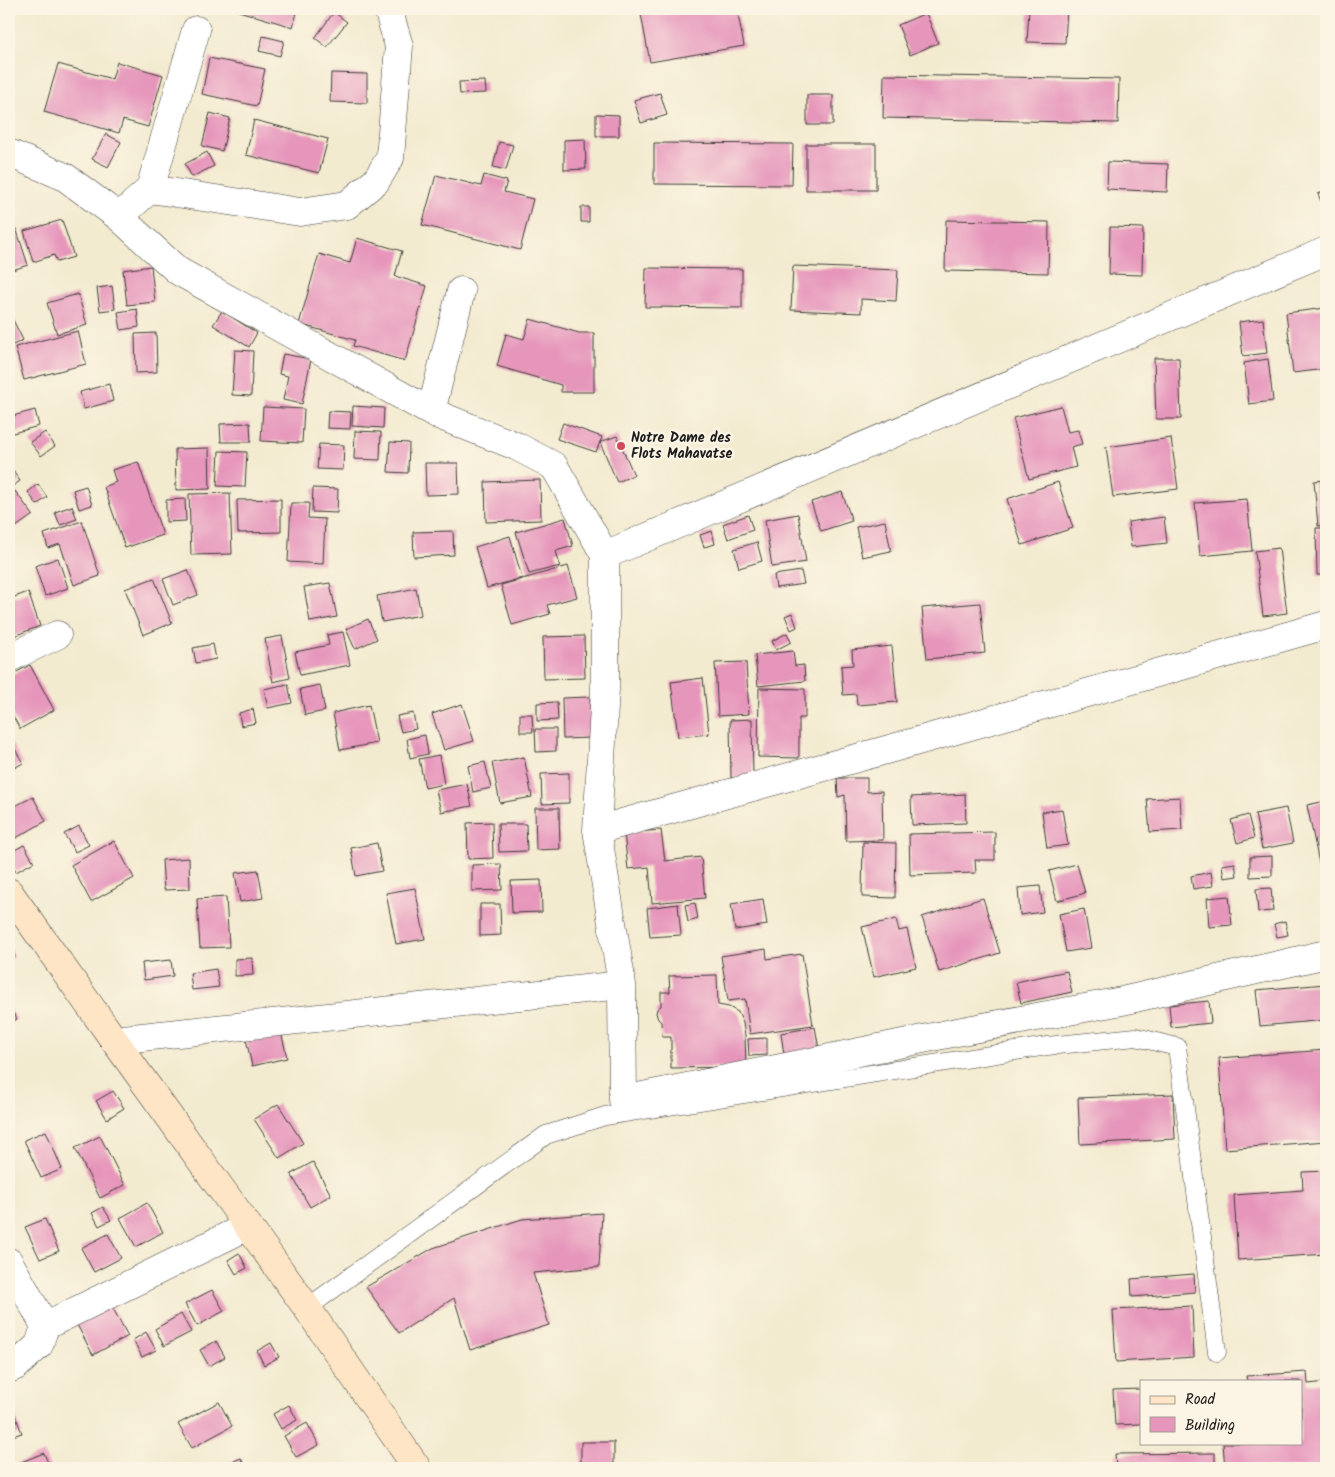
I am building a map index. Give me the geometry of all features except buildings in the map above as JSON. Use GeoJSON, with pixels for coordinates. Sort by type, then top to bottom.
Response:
{"type":"FeatureCollection","features":[{"type":"Feature","properties":{"kind":"street"},"geometry":{"type":"LineString","coordinates":[[150,189],[300,212],[347,206],[376,180],[390,158],[399,46],[395,10]]}},
{"type":"Feature","properties":{"kind":"street"},"geometry":{"type":"LineString","coordinates":[[119,217],[150,189],[196,30]]}},
{"type":"Feature","properties":{"kind":"street"},"geometry":{"type":"LineString","coordinates":[[9,153],[65,177],[119,217],[178,271],[431,412],[516,446],[554,466],[605,555],[605,689],[597,830],[622,984],[623,1100],[952,1033],[1122,1001],[1326,954]]}},
{"type":"Feature","properties":{"kind":"street"},"geometry":{"type":"LineString","coordinates":[[605,555],[1326,251]]}},
{"type":"Feature","properties":{"kind":"street"},"geometry":{"type":"LineString","coordinates":[[431,412],[461,291]]}},
{"type":"Feature","properties":{"kind":"street"},"geometry":{"type":"LineString","coordinates":[[597,830],[1326,625]]}},
{"type":"Feature","properties":{"kind":"street"},"geometry":{"type":"LineString","coordinates":[[9,658],[56,634]]}},
{"type":"Feature","properties":{"kind":"street"},"geometry":{"type":"LineString","coordinates":[[9,892],[307,1308],[417,1468]]}},
{"type":"Feature","properties":{"kind":"street"},"geometry":{"type":"LineString","coordinates":[[114,1040],[622,984]]}},
{"type":"Feature","properties":{"kind":"street"},"geometry":{"type":"LineString","coordinates":[[44,1326],[248,1226]]}},
{"type":"Feature","properties":{"kind":"street"},"geometry":{"type":"LineString","coordinates":[[9,1262],[44,1326],[39,1345],[16,1366],[9,1369]]}},
{"type":"Feature","properties":{"kind":"lane"},"geometry":{"type":"LineString","coordinates":[[307,1308],[546,1135],[588,1121],[615,1114],[1037,1047],[1136,1036],[1177,1047],[1217,1352]]}},
{"type":"Feature","properties":{"kind":"place","name":"Notre Dame des Flots Mahavatse"},"geometry":{"type":"Point","coordinates":[621,446]}}]}
